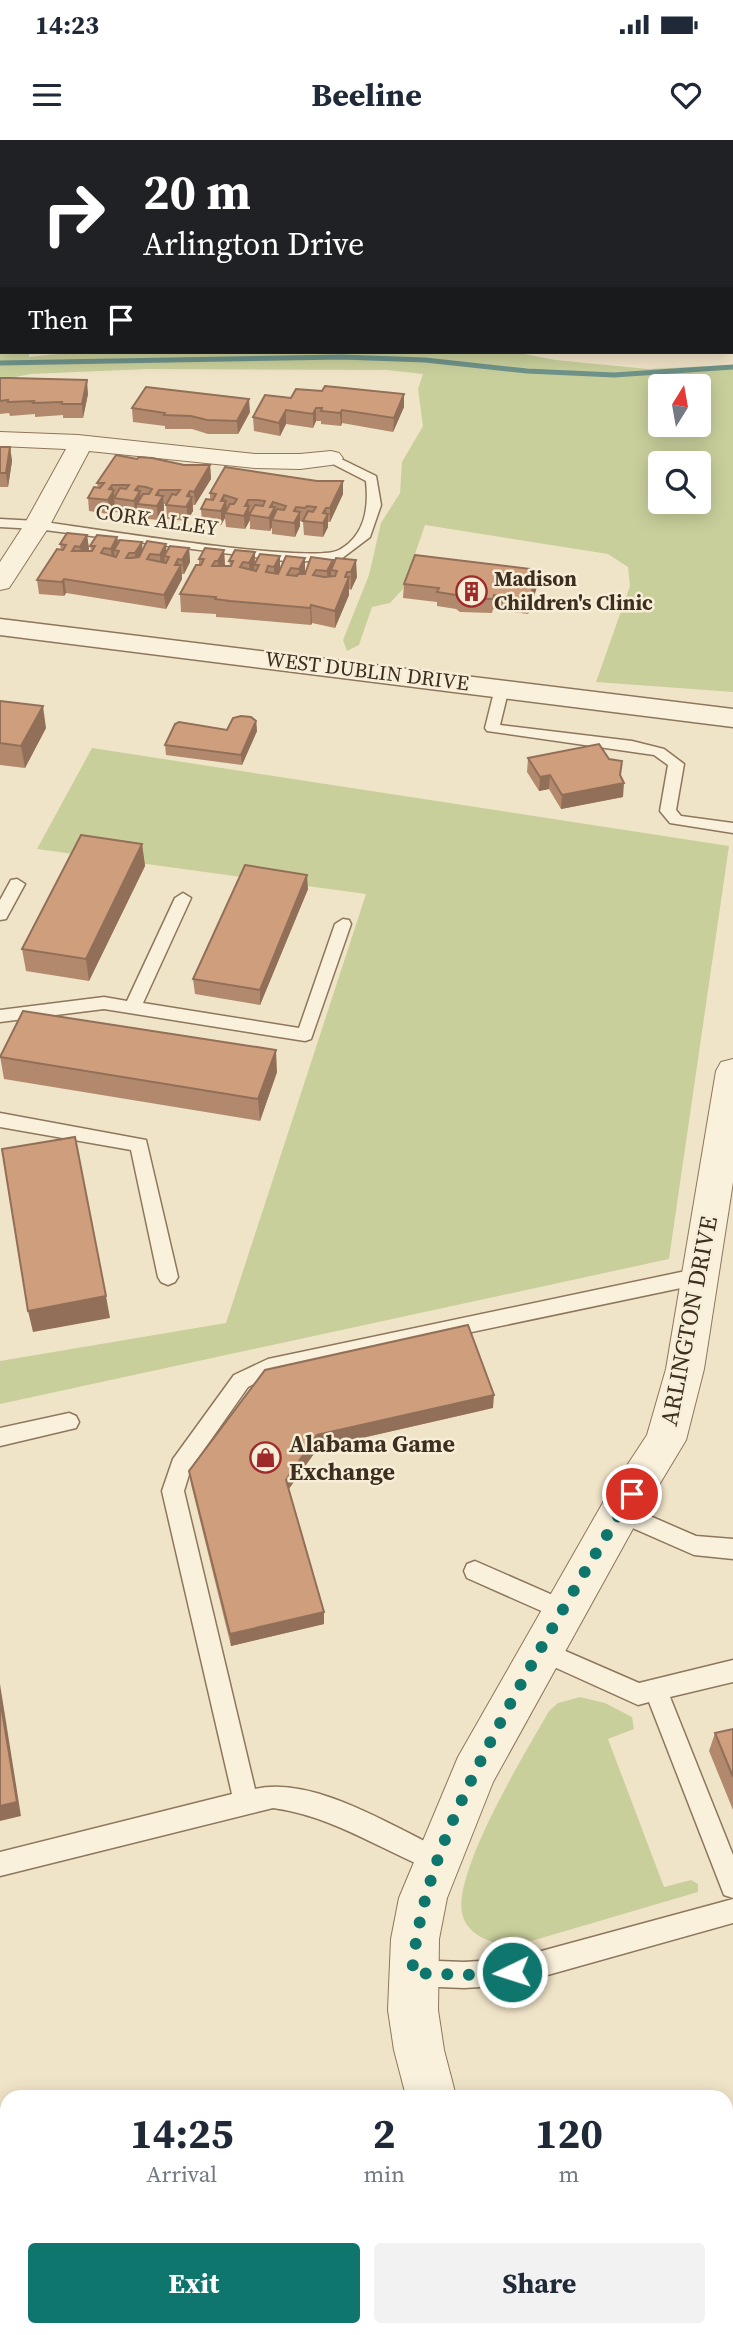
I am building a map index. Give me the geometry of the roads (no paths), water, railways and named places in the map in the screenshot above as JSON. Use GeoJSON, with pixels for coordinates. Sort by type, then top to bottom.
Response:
{"type":"FeatureCollection","features":[{"type":"Feature","properties":{"kind":"street"},"geometry":{"type":"LineString","coordinates":[[0,439],[37,439],[258,462],[302,463],[331,458]]}},
{"type":"Feature","properties":{"kind":"street"},"geometry":{"type":"LineString","coordinates":[[0,582],[37,525],[80,445]]}},
{"type":"Feature","properties":{"kind":"street","name":"WEST DUBLIN DRIVE"},"geometry":{"type":"LineString","coordinates":[[0,627],[733,718]]}},
{"type":"Feature","properties":{"kind":"street","name":"ARLINGTON DRIVE"},"geometry":{"type":"LineString","coordinates":[[429,2090],[419,2050],[413,2010],[412,1973],[423,1898],[436,1860],[474,1772],[563,1610],[666,1440],[685,1369],[733,1071]]}},
{"type":"Feature","properties":{"kind":"lane","name":"CORK ALLEY"},"geometry":{"type":"LineString","coordinates":[[0,523],[37,525],[292,558],[341,555],[363,537],[375,505],[372,479],[331,458]]}},
{"type":"Feature","properties":{"kind":"lane"},"geometry":{"type":"LineString","coordinates":[[502,688],[492,727],[659,752],[676,764],[668,811],[676,820],[733,828]]}},
{"type":"Feature","properties":{"kind":"lane"},"geometry":{"type":"LineString","coordinates":[[0,915],[17,884]]}},
{"type":"Feature","properties":{"kind":"lane"},"geometry":{"type":"LineString","coordinates":[[132,1008],[183,898]]}},
{"type":"Feature","properties":{"kind":"lane"},"geometry":{"type":"LineString","coordinates":[[0,1016],[104,1003],[306,1035],[343,924]]}},
{"type":"Feature","properties":{"kind":"lane"},"geometry":{"type":"LineString","coordinates":[[0,1120],[139,1145],[168,1277]]}},
{"type":"Feature","properties":{"kind":"lane"},"geometry":{"type":"LineString","coordinates":[[246,1801],[173,1491],[181,1465],[241,1381],[268,1367],[701,1276]]}},
{"type":"Feature","properties":{"kind":"lane"},"geometry":{"type":"LineString","coordinates":[[0,1437],[69,1422]]}},
{"type":"Feature","properties":{"kind":"lane"},"geometry":{"type":"LineString","coordinates":[[621,1513],[694,1545],[733,1549]]}},
{"type":"Feature","properties":{"kind":"lane"},"geometry":{"type":"LineString","coordinates":[[475,1571],[563,1610]]}},
{"type":"Feature","properties":{"kind":"lane"},"geometry":{"type":"LineString","coordinates":[[540,1650],[638,1694],[733,1671]]}},
{"type":"Feature","properties":{"kind":"lane"},"geometry":{"type":"LineString","coordinates":[[656,1689],[733,1886]]}},
{"type":"Feature","properties":{"kind":"lane"},"geometry":{"type":"LineString","coordinates":[[0,1864],[273,1796],[293,1797],[321,1807],[436,1860]]}},
{"type":"Feature","properties":{"kind":"lane"},"geometry":{"type":"LineString","coordinates":[[412,1973],[464,1975],[512,1972],[733,1911]]}},
{"type":"Feature","properties":{"kind":"waterway"},"geometry":{"type":"LineString","coordinates":[[0,363],[342,357],[425,360],[527,371],[614,375],[733,367]]}},
{"type":"Feature","properties":{"kind":"place","name":"Madison Children's Clinic"},"geometry":{"type":"Point","coordinates":[471,591]}},
{"type":"Feature","properties":{"kind":"place","name":"Alabama Game Exchange"},"geometry":{"type":"Point","coordinates":[266,1458]}}]}
